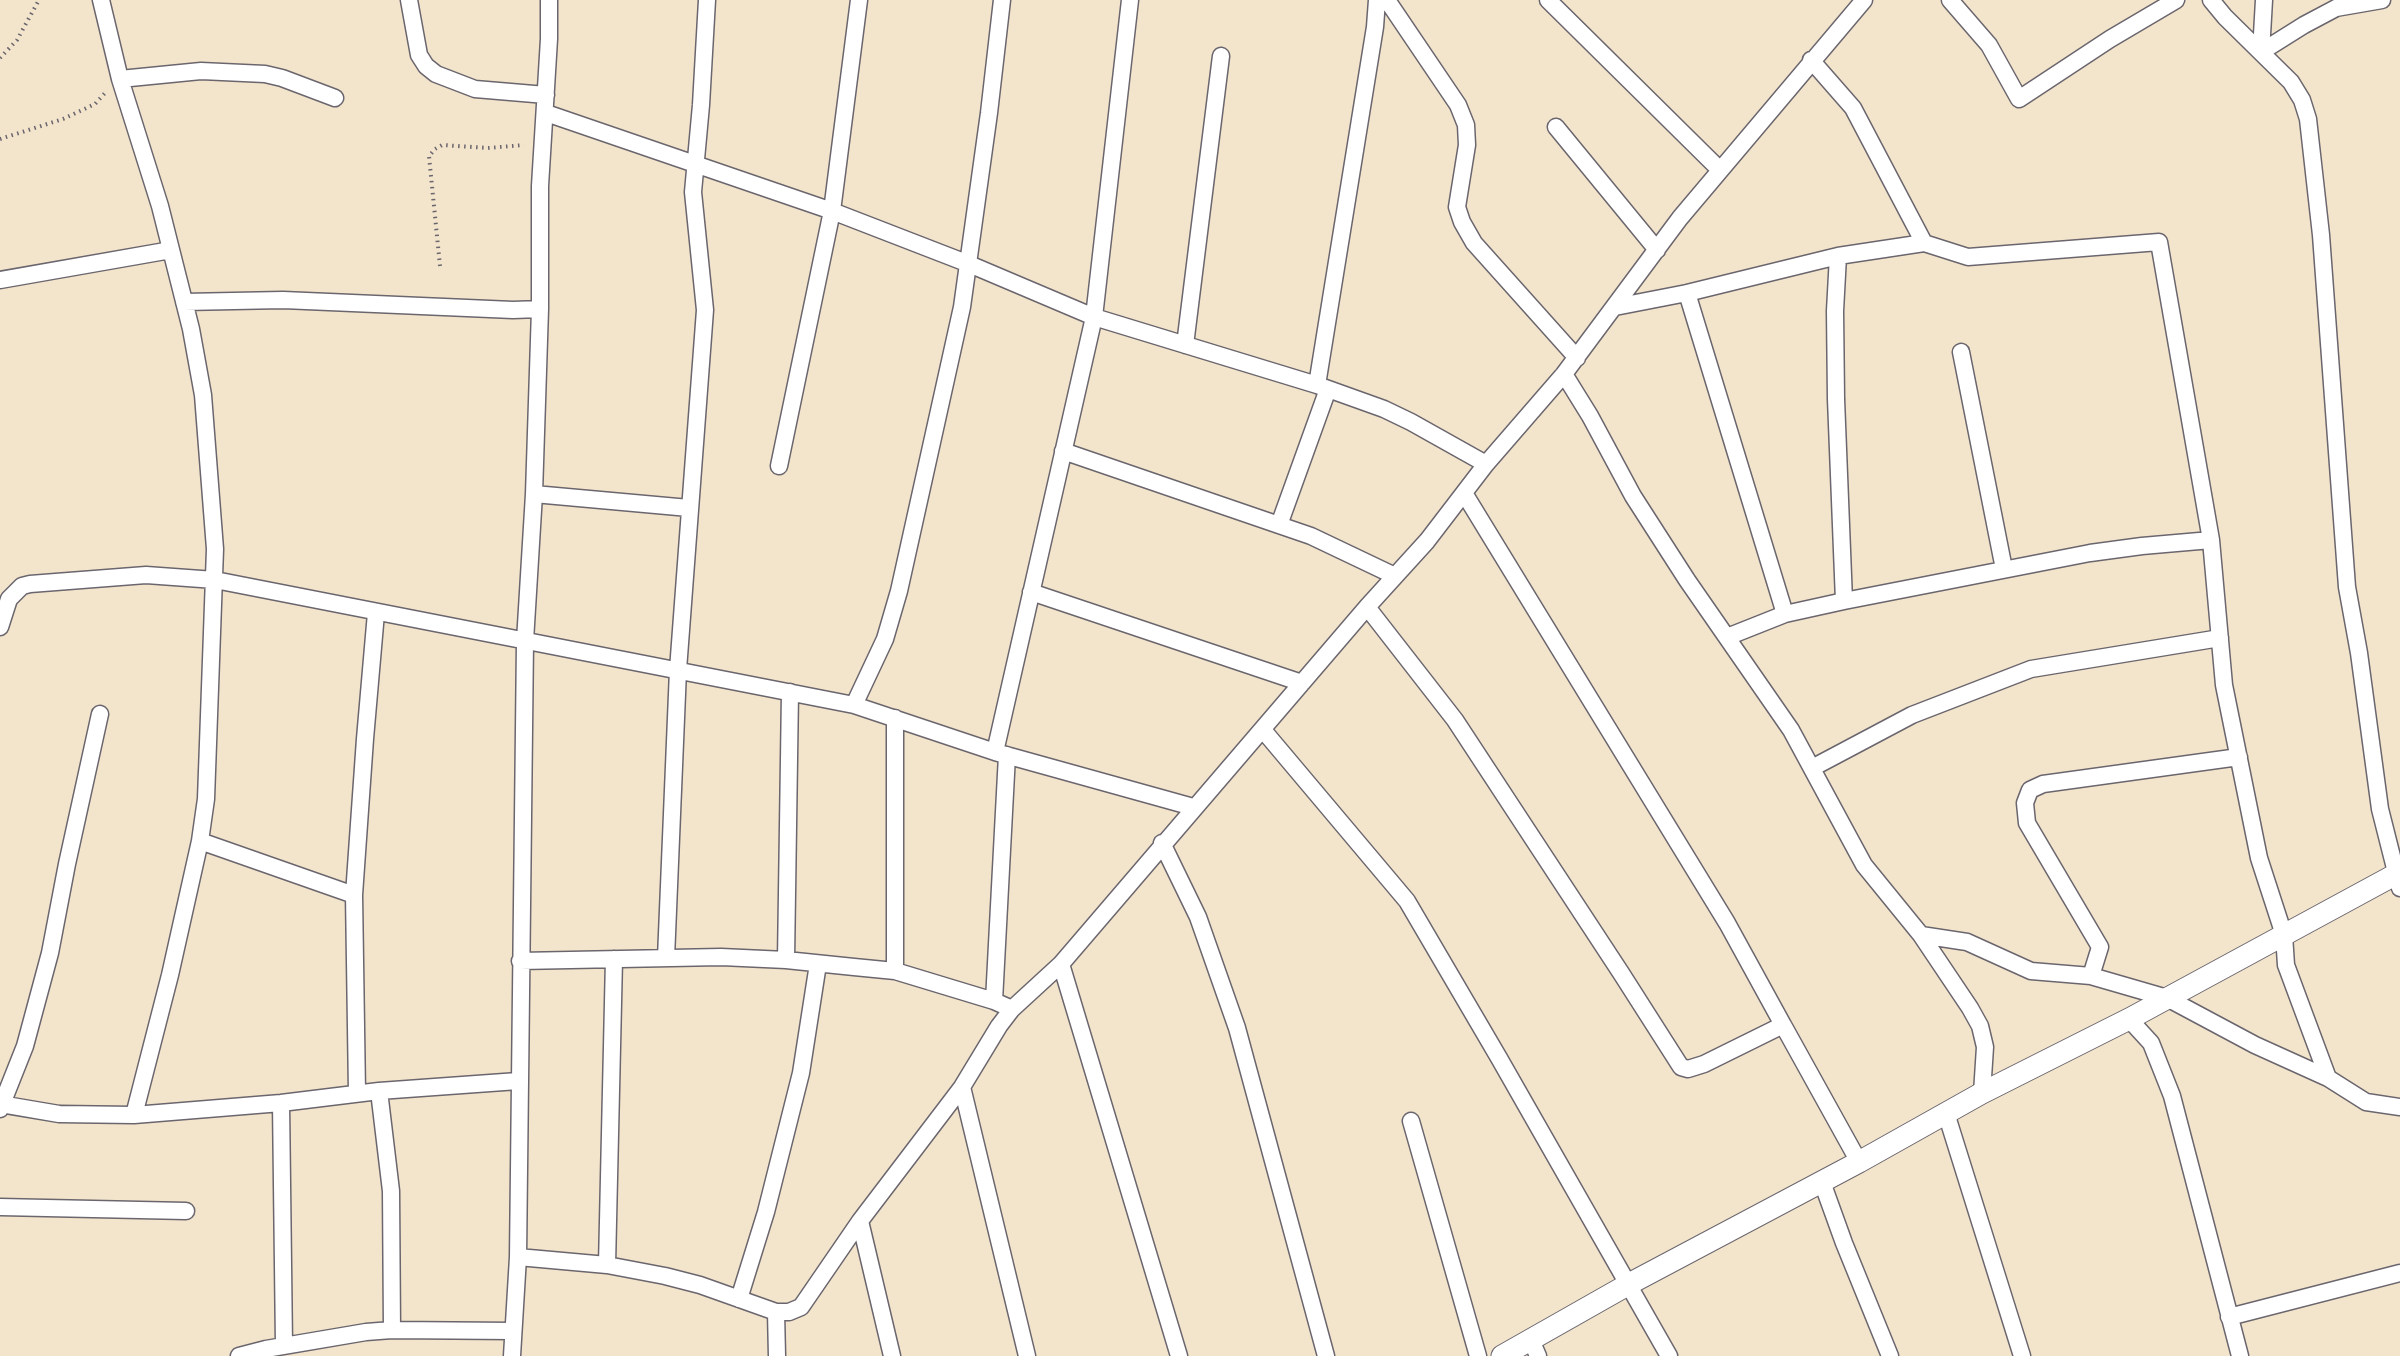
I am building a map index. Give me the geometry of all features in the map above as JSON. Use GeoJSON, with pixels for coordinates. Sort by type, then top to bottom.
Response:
{"type":"FeatureCollection","features":[{"type":"Feature","properties":{"kind":"street"},"geometry":{"type":"LineString","coordinates":[[101,0],[120,79],[171,250],[184,302],[203,394],[215,549],[206,800],[200,841],[170,975],[134,1115]]}},
{"type":"Feature","properties":{"kind":"street"},"geometry":{"type":"LineString","coordinates":[[409,0],[419,55],[436,75],[475,89],[546,95]]}},
{"type":"Feature","properties":{"kind":"street"},"geometry":{"type":"LineString","coordinates":[[512,1356],[518,1257],[518,1081],[525,641],[534,494],[540,309],[540,186],[546,113],[549,0]]}},
{"type":"Feature","properties":{"kind":"street"},"geometry":{"type":"LineString","coordinates":[[666,958],[678,670],[705,310],[693,192],[702,105],[707,0]]}},
{"type":"Feature","properties":{"kind":"street"},"geometry":{"type":"LineString","coordinates":[[779,466],[832,211],[859,0]]}},
{"type":"Feature","properties":{"kind":"street"},"geometry":{"type":"LineString","coordinates":[[855,705],[885,639],[899,591],[953,350],[969,264],[1002,0]]}},
{"type":"Feature","properties":{"kind":"street"},"geometry":{"type":"LineString","coordinates":[[994,1001],[1001,754],[1031,592],[1094,317],[1130,0]]}},
{"type":"Feature","properties":{"kind":"street"},"geometry":{"type":"LineString","coordinates":[[1279,525],[1323,387],[1377,0]]}},
{"type":"Feature","properties":{"kind":"street"},"geometry":{"type":"LineString","coordinates":[[1387,0],[1458,105],[1466,125],[1467,145],[1457,207],[1462,222],[1474,243],[1577,358]]}},
{"type":"Feature","properties":{"kind":"street"},"geometry":{"type":"LineString","coordinates":[[1548,0],[1720,170]]}},
{"type":"Feature","properties":{"kind":"street"},"geometry":{"type":"LineString","coordinates":[[518,1257],[607,1265],[682,1280],[776,1312],[789,1312],[801,1307],[860,1221],[962,1087],[1012,1009],[1060,964],[1193,807],[1427,541],[1486,464],[1577,358],[1720,170],[1864,0]]}},
{"type":"Feature","properties":{"kind":"street"},"geometry":{"type":"LineString","coordinates":[[1950,0],[1989,45],[2019,99],[2110,39],[2176,0]]}},
{"type":"Feature","properties":{"kind":"street"},"geometry":{"type":"LineString","coordinates":[[1502,1356],[1534,1348],[1629,1284],[1859,1162],[1982,1093],[2129,1019],[2284,934],[2399,878],[2380,809],[2359,653],[2347,587],[2312,141],[2301,100],[2291,82],[2225,17],[2211,0]]}},
{"type":"Feature","properties":{"kind":"street"},"geometry":{"type":"LineString","coordinates":[[2261,52],[2264,0]]}},
{"type":"Feature","properties":{"kind":"street"},"geometry":{"type":"LineString","coordinates":[[2261,52],[2336,8],[2382,0]]}},
{"type":"Feature","properties":{"kind":"street"},"geometry":{"type":"LineString","coordinates":[[1185,345],[1221,56]]}},
{"type":"Feature","properties":{"kind":"street"},"geometry":{"type":"LineString","coordinates":[[1811,60],[1853,108],[1924,243]]}},
{"type":"Feature","properties":{"kind":"street"},"geometry":{"type":"LineString","coordinates":[[120,79],[201,71],[265,75],[282,78],[335,98]]}},
{"type":"Feature","properties":{"kind":"street"},"geometry":{"type":"LineString","coordinates":[[546,113],[695,162],[832,211],[969,264],[1094,317],[1323,387],[1411,422],[1486,464]]}},
{"type":"Feature","properties":{"kind":"street"},"geometry":{"type":"LineString","coordinates":[[1556,127],[1657,250]]}},
{"type":"Feature","properties":{"kind":"street"},"geometry":{"type":"LineString","coordinates":[[1615,307],[1688,293],[1838,256],[1924,243],[1968,257],[2159,242],[2211,540],[2224,685],[2259,858],[2284,934],[2286,965],[2328,1078]]}},
{"type":"Feature","properties":{"kind":"street"},"geometry":{"type":"LineString","coordinates":[[0,280],[171,250]]}},
{"type":"Feature","properties":{"kind":"street"},"geometry":{"type":"LineString","coordinates":[[1838,256],[1835,311],[1836,399],[1844,601]]}},
{"type":"Feature","properties":{"kind":"street"},"geometry":{"type":"LineString","coordinates":[[1688,293],[1785,614]]}},
{"type":"Feature","properties":{"kind":"street"},"geometry":{"type":"LineString","coordinates":[[184,302],[291,300],[513,310],[540,309]]}},
{"type":"Feature","properties":{"kind":"street"},"geometry":{"type":"LineString","coordinates":[[1961,352],[2004,569]]}},
{"type":"Feature","properties":{"kind":"street"},"geometry":{"type":"LineString","coordinates":[[1564,374],[1590,416],[1633,496],[1687,580],[1791,730],[1864,865],[1921,935],[1970,1008],[1980,1026],[1985,1047],[1982,1093]]}},
{"type":"Feature","properties":{"kind":"street"},"geometry":{"type":"LineString","coordinates":[[1063,451],[1279,525],[1359,557],[1395,576]]}},
{"type":"Feature","properties":{"kind":"street"},"geometry":{"type":"LineString","coordinates":[[1464,493],[1727,923],[1859,1162]]}},
{"type":"Feature","properties":{"kind":"street"},"geometry":{"type":"LineString","coordinates":[[534,494],[689,508]]}},
{"type":"Feature","properties":{"kind":"street"},"geometry":{"type":"LineString","coordinates":[[1727,637],[1785,614],[1844,601],[2004,569],[2142,546],[2211,540]]}},
{"type":"Feature","properties":{"kind":"street"},"geometry":{"type":"LineString","coordinates":[[0,627],[9,599],[22,586],[30,584],[146,575],[215,580],[855,705],[1001,754],[1193,807]]}},
{"type":"Feature","properties":{"kind":"street"},"geometry":{"type":"LineString","coordinates":[[1031,592],[1302,683]]}},
{"type":"Feature","properties":{"kind":"street"},"geometry":{"type":"LineString","coordinates":[[1367,607],[1455,720],[1681,1067],[1688,1069],[1704,1064],[1783,1025]]}},
{"type":"Feature","properties":{"kind":"street"},"geometry":{"type":"LineString","coordinates":[[357,1093],[354,895],[364,739],[376,613]]}},
{"type":"Feature","properties":{"kind":"street"},"geometry":{"type":"LineString","coordinates":[[1812,768],[1912,715],[2031,669],[2220,638]]}},
{"type":"Feature","properties":{"kind":"street"},"geometry":{"type":"LineString","coordinates":[[786,960],[790,692]]}},
{"type":"Feature","properties":{"kind":"street"},"geometry":{"type":"LineString","coordinates":[[100,714],[48,963],[25,1046],[1,1106],[59,1114],[134,1115],[280,1104],[379,1091],[518,1081]]}},
{"type":"Feature","properties":{"kind":"street"},"geometry":{"type":"LineString","coordinates":[[895,718],[895,972]]}},
{"type":"Feature","properties":{"kind":"street"},"geometry":{"type":"LineString","coordinates":[[1263,730],[1407,901],[1669,1356]]}},
{"type":"Feature","properties":{"kind":"street"},"geometry":{"type":"LineString","coordinates":[[2091,976],[2100,946],[2028,823],[2025,802],[2030,790],[2043,784],[2239,757]]}},
{"type":"Feature","properties":{"kind":"street"},"geometry":{"type":"LineString","coordinates":[[200,841],[354,895]]}},
{"type":"Feature","properties":{"kind":"street"},"geometry":{"type":"LineString","coordinates":[[1162,843],[1198,917],[1237,1028],[1326,1356]]}},
{"type":"Feature","properties":{"kind":"street"},"geometry":{"type":"LineString","coordinates":[[1921,935],[1967,942],[2031,972],[2091,976],[2167,998],[2255,1045],[2328,1078],[2366,1102],[2400,1107]]}},
{"type":"Feature","properties":{"kind":"street"},"geometry":{"type":"LineString","coordinates":[[520,961],[666,958],[786,960],[895,972],[994,1001],[1012,1009]]}},
{"type":"Feature","properties":{"kind":"street"},"geometry":{"type":"LineString","coordinates":[[607,1265],[614,959]]}},
{"type":"Feature","properties":{"kind":"street"},"geometry":{"type":"LineString","coordinates":[[739,1299],[766,1212],[801,1073],[818,964]]}},
{"type":"Feature","properties":{"kind":"street"},"geometry":{"type":"LineString","coordinates":[[1060,964],[1179,1356]]}},
{"type":"Feature","properties":{"kind":"street"},"geometry":{"type":"LineString","coordinates":[[2129,1019],[2151,1043],[2172,1096],[2240,1356]]}},
{"type":"Feature","properties":{"kind":"street"},"geometry":{"type":"LineString","coordinates":[[962,1087],[1028,1356]]}},
{"type":"Feature","properties":{"kind":"street"},"geometry":{"type":"LineString","coordinates":[[379,1091],[392,1198],[392,1330]]}},
{"type":"Feature","properties":{"kind":"street"},"geometry":{"type":"LineString","coordinates":[[280,1104],[284,1346]]}},
{"type":"Feature","properties":{"kind":"street"},"geometry":{"type":"LineString","coordinates":[[1946,1113],[2022,1356]]}},
{"type":"Feature","properties":{"kind":"street"},"geometry":{"type":"LineString","coordinates":[[1411,1121],[1478,1356]]}},
{"type":"Feature","properties":{"kind":"street"},"geometry":{"type":"LineString","coordinates":[[1822,1182],[1890,1356]]}},
{"type":"Feature","properties":{"kind":"street"},"geometry":{"type":"LineString","coordinates":[[0,1207],[186,1210]]}},
{"type":"Feature","properties":{"kind":"street"},"geometry":{"type":"LineString","coordinates":[[860,1221],[892,1356]]}},
{"type":"Feature","properties":{"kind":"street"},"geometry":{"type":"LineString","coordinates":[[2229,1317],[2400,1273]]}},
{"type":"Feature","properties":{"kind":"street"},"geometry":{"type":"LineString","coordinates":[[776,1312],[777,1356]]}},
{"type":"Feature","properties":{"kind":"street"},"geometry":{"type":"LineString","coordinates":[[239,1356],[284,1346],[392,1330],[513,1330]]}},
{"type":"Feature","properties":{"kind":"path"},"geometry":{"type":"LineString","coordinates":[[0,58],[17,40],[39,0]]}},
{"type":"Feature","properties":{"kind":"path"},"geometry":{"type":"LineString","coordinates":[[0,139],[52,123],[95,104],[120,79]]}},
{"type":"Feature","properties":{"kind":"path"},"geometry":{"type":"LineString","coordinates":[[440,266],[429,156],[442,145],[488,148],[543,144]]}}]}
